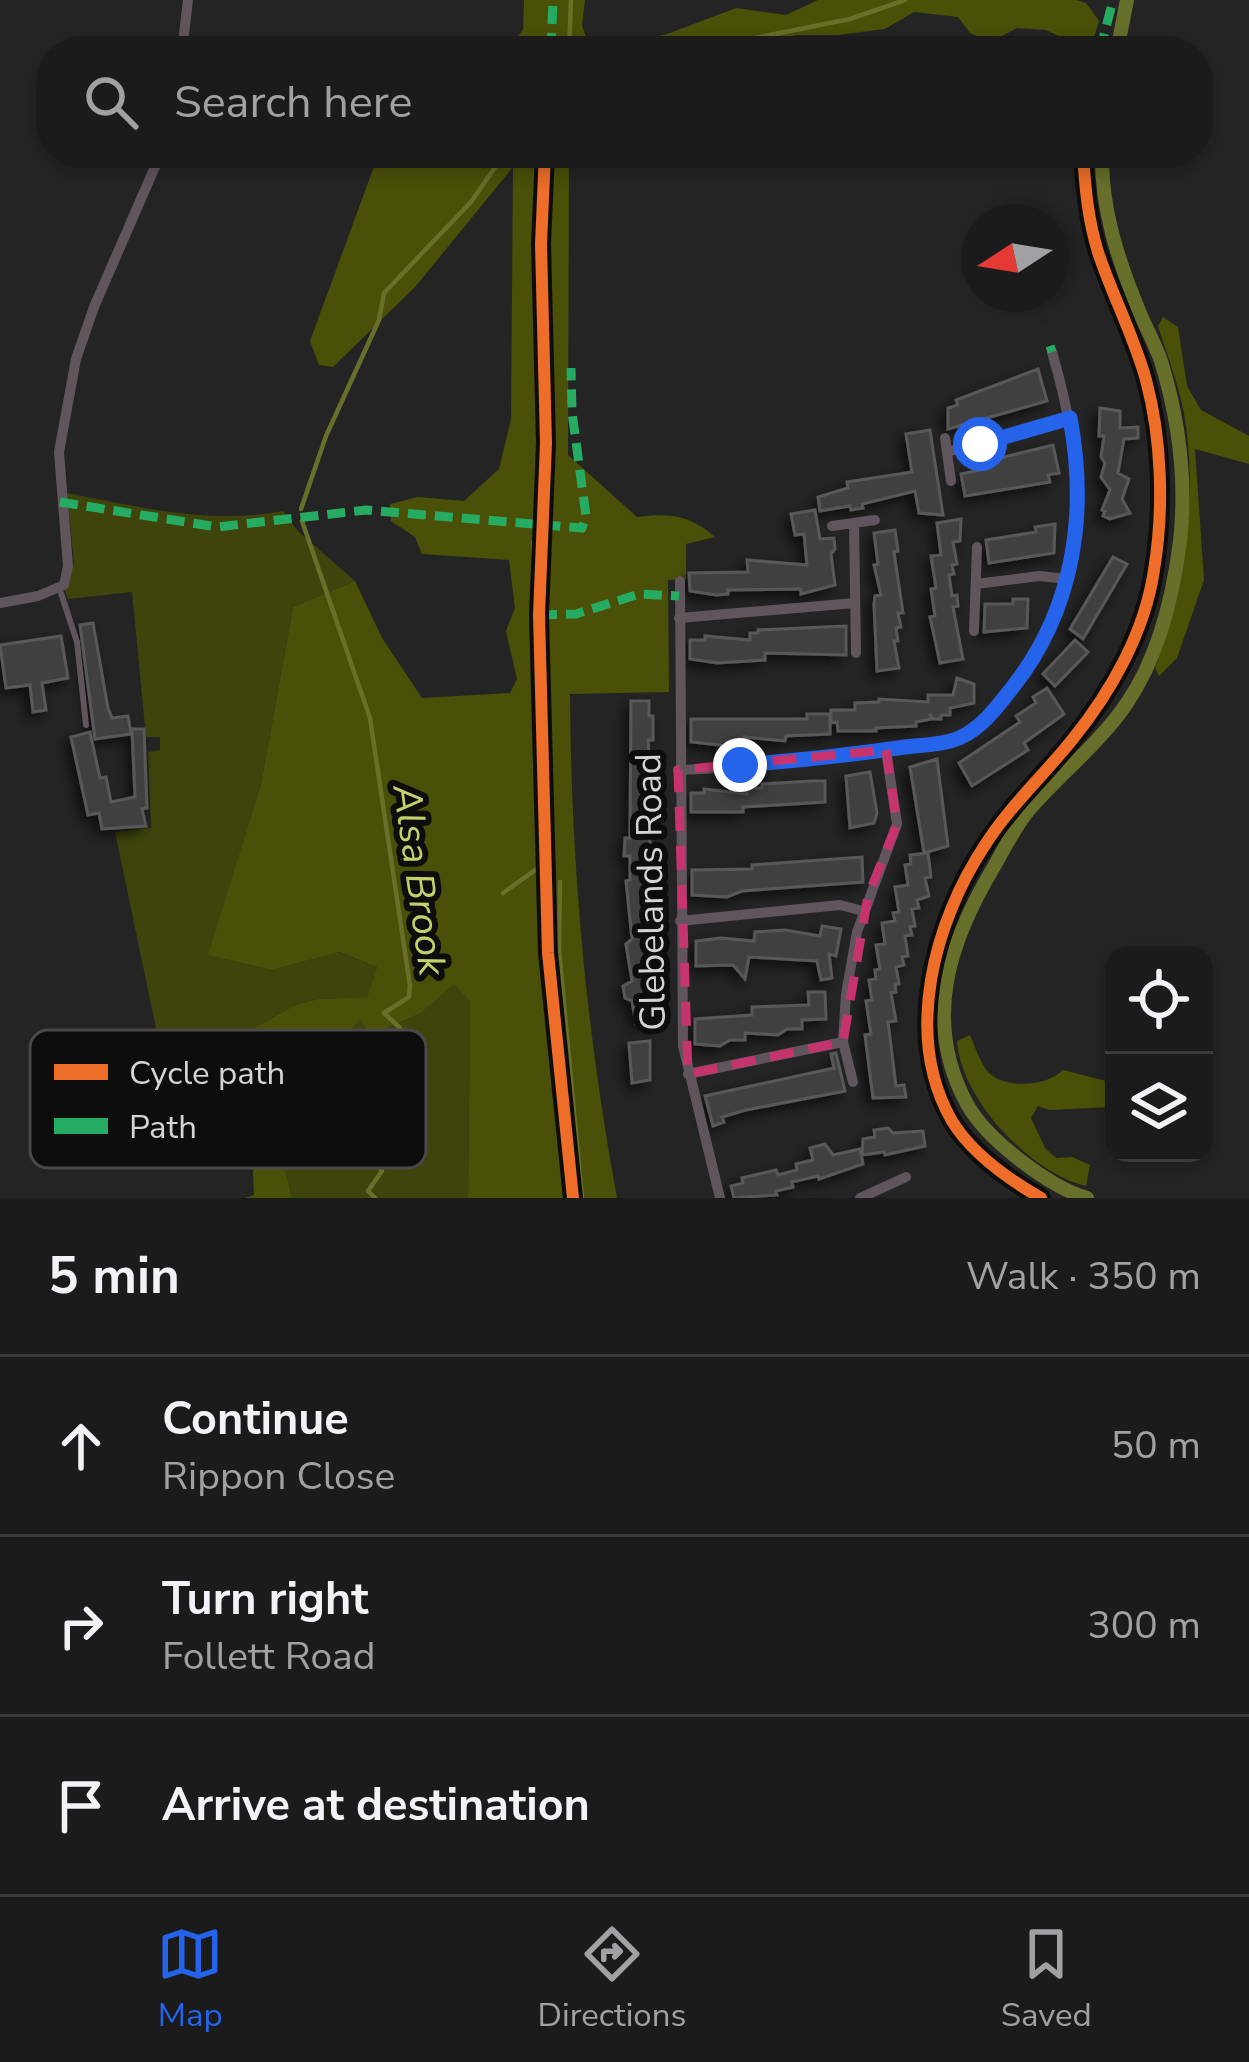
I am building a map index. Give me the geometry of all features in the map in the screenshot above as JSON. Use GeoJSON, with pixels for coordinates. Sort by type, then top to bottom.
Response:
{"type":"FeatureCollection","features":[{"type":"Feature","properties":{"kind":"street"},"geometry":{"type":"LineString","coordinates":[[184,36],[188,0]]}},
{"type":"Feature","properties":{"kind":"street"},"geometry":{"type":"LineString","coordinates":[[0,603],[60,590],[68,566],[59,452],[76,358],[156,168]]}},
{"type":"Feature","properties":{"kind":"street"},"geometry":{"type":"LineString","coordinates":[[678,770],[957,739],[982,722],[1037,653],[1067,579],[1078,497],[1070,418],[1052,352]]}},
{"type":"Feature","properties":{"kind":"street"},"geometry":{"type":"LineString","coordinates":[[947,452],[1070,418]]}},
{"type":"Feature","properties":{"kind":"street"},"geometry":{"type":"LineString","coordinates":[[945,438],[951,481]]}},
{"type":"Feature","properties":{"kind":"street"},"geometry":{"type":"LineString","coordinates":[[832,526],[875,520]]}},
{"type":"Feature","properties":{"kind":"street"},"geometry":{"type":"LineString","coordinates":[[854,523],[856,653]]}},
{"type":"Feature","properties":{"kind":"street"},"geometry":{"type":"LineString","coordinates":[[974,632],[977,547]]}},
{"type":"Feature","properties":{"kind":"street"},"geometry":{"type":"LineString","coordinates":[[976,584],[1039,576],[1067,579]]}},
{"type":"Feature","properties":{"kind":"street","name":"Glebelands Road"},"geometry":{"type":"LineString","coordinates":[[680,581],[683,1046],[720,1198]]}},
{"type":"Feature","properties":{"kind":"street"},"geometry":{"type":"LineString","coordinates":[[679,618],[854,603]]}},
{"type":"Feature","properties":{"kind":"street"},"geometry":{"type":"LineString","coordinates":[[853,1082],[843,1042],[852,957],[863,910],[897,824],[886,750]]}},
{"type":"Feature","properties":{"kind":"street"},"geometry":{"type":"LineString","coordinates":[[680,921],[840,905],[863,910]]}},
{"type":"Feature","properties":{"kind":"street"},"geometry":{"type":"LineString","coordinates":[[688,1074],[843,1042]]}},
{"type":"Feature","properties":{"kind":"street"},"geometry":{"type":"LineString","coordinates":[[860,1198],[907,1177]]}},
{"type":"Feature","properties":{"kind":"lane"},"geometry":{"type":"LineString","coordinates":[[60,590],[77,642],[86,725]]}},
{"type":"Feature","properties":{"kind":"highlighted area"},"geometry":{"type":"Polygon","coordinates":[[[886,750],[897,824],[868,896],[843,1042],[688,1074],[678,770],[886,750]]]}},
{"type":"Feature","properties":{"kind":"green space"},"geometry":{"type":"Polygon","coordinates":[[[524,0],[585,0],[585,36],[519,36],[524,0]]]}},
{"type":"Feature","properties":{"kind":"green space"},"geometry":{"type":"Polygon","coordinates":[[[818,0],[1076,0],[1086,3],[1099,21],[1094,36],[1059,36],[1017,28],[1002,36],[977,36],[958,17],[914,12],[885,29],[837,35],[659,36],[736,8],[786,15],[818,0]]]}},
{"type":"Feature","properties":{"kind":"green space"},"geometry":{"type":"Polygon","coordinates":[[[373,168],[512,168],[416,286],[333,367],[319,365],[310,341],[373,168]]]}},
{"type":"Feature","properties":{"kind":"green space"},"geometry":{"type":"Polygon","coordinates":[[[513,168],[569,168],[568,455],[637,517],[679,517],[715,537],[686,544],[686,579],[668,580],[669,692],[570,694],[582,947],[617,1198],[468,1198],[470,1001],[454,984],[421,1013],[384,1030],[367,1030],[360,1019],[351,1030],[250,1030],[295,1005],[367,997],[377,967],[339,952],[272,970],[208,955],[261,784],[293,607],[355,581],[382,638],[422,698],[510,693],[517,679],[506,631],[515,608],[509,560],[422,554],[415,537],[391,521],[390,504],[418,497],[464,501],[499,469],[511,419],[513,168]]]}},
{"type":"Feature","properties":{"kind":"green space"},"geometry":{"type":"Polygon","coordinates":[[[1163,317],[1178,327],[1187,386],[1201,410],[1249,436],[1249,464],[1195,449],[1204,580],[1177,658],[1159,676],[1155,668],[1185,549],[1190,487],[1184,414],[1158,326],[1163,317]]]}},
{"type":"Feature","properties":{"kind":"green space"},"geometry":{"type":"Polygon","coordinates":[[[67,493],[201,515],[283,511],[298,531],[355,581],[293,607],[261,784],[209,955],[272,970],[338,952],[377,967],[367,997],[295,1005],[250,1030],[156,1030],[115,832],[151,828],[148,752],[160,750],[160,737],[146,737],[132,592],[68,599],[65,591],[74,563],[67,493]]]}},
{"type":"Feature","properties":{"kind":"green space"},"geometry":{"type":"Polygon","coordinates":[[[454,983],[470,1000],[468,1198],[292,1198],[285,1168],[426,1168],[426,1030],[385,1030],[421,1013],[454,983]]]}},
{"type":"Feature","properties":{"kind":"green space"},"geometry":{"type":"Polygon","coordinates":[[[360,1018],[368,1030],[351,1030],[360,1018]]]}},
{"type":"Feature","properties":{"kind":"green space"},"geometry":{"type":"Polygon","coordinates":[[[970,1035],[988,1072],[1005,1082],[1037,1082],[1063,1070],[1105,1081],[1105,1107],[1049,1110],[1038,1106],[1031,1118],[1045,1148],[1056,1158],[1072,1157],[1090,1165],[1086,1186],[1043,1166],[1002,1131],[971,1087],[957,1041],[970,1035]]]}},
{"type":"Feature","properties":{"kind":"green space"},"geometry":{"type":"Polygon","coordinates":[[[254,1168],[285,1168],[292,1198],[245,1198],[254,1195],[254,1168]]]}},
{"type":"Feature","properties":{"kind":"building"},"geometry":{"type":"Polygon","coordinates":[[[1038,369],[1047,401],[948,429],[948,408],[958,405],[956,400],[1038,369]]]}},
{"type":"Feature","properties":{"kind":"building"},"geometry":{"type":"Polygon","coordinates":[[[1100,408],[1120,411],[1120,428],[1138,427],[1138,438],[1124,439],[1118,473],[1129,479],[1122,499],[1130,513],[1110,519],[1102,510],[1110,490],[1101,477],[1105,463],[1100,408]]]}},
{"type":"Feature","properties":{"kind":"building"},"geometry":{"type":"Polygon","coordinates":[[[930,430],[943,515],[919,513],[915,491],[862,504],[863,508],[820,511],[818,497],[848,488],[847,482],[912,472],[906,434],[930,430]]]}},
{"type":"Feature","properties":{"kind":"building"},"geometry":{"type":"Polygon","coordinates":[[[1053,445],[1059,473],[1048,475],[1050,482],[965,496],[961,474],[1053,445]]]}},
{"type":"Feature","properties":{"kind":"building"},"geometry":{"type":"Polygon","coordinates":[[[815,510],[820,539],[834,538],[835,585],[801,594],[801,589],[728,590],[728,594],[716,595],[690,591],[689,573],[748,572],[747,560],[807,565],[804,534],[795,535],[791,514],[815,510]]]}},
{"type":"Feature","properties":{"kind":"building"},"geometry":{"type":"Polygon","coordinates":[[[961,519],[960,541],[953,542],[957,564],[949,575],[952,596],[957,595],[958,606],[953,607],[963,659],[940,663],[930,617],[935,616],[931,589],[936,588],[931,556],[941,555],[937,523],[961,519]]]}},
{"type":"Feature","properties":{"kind":"building"},"geometry":{"type":"Polygon","coordinates":[[[1055,524],[1054,553],[989,563],[986,540],[1055,524]]]}},
{"type":"Feature","properties":{"kind":"building"},"geometry":{"type":"Polygon","coordinates":[[[895,530],[903,613],[898,613],[901,627],[896,628],[898,641],[894,641],[899,668],[877,671],[874,604],[875,596],[881,595],[874,533],[895,530]]]}},
{"type":"Feature","properties":{"kind":"building"},"geometry":{"type":"Polygon","coordinates":[[[1113,557],[1127,564],[1083,639],[1070,629],[1113,557]]]}},
{"type":"Feature","properties":{"kind":"building"},"geometry":{"type":"Polygon","coordinates":[[[1013,599],[1028,599],[1027,628],[984,632],[985,604],[1013,604],[1013,599]]]}},
{"type":"Feature","properties":{"kind":"building"},"geometry":{"type":"Polygon","coordinates":[[[93,623],[108,708],[112,718],[128,716],[131,734],[95,739],[80,625],[93,623]]]}},
{"type":"Feature","properties":{"kind":"building"},"geometry":{"type":"Polygon","coordinates":[[[846,626],[846,655],[765,653],[765,660],[717,663],[690,659],[690,640],[705,640],[705,636],[750,640],[750,633],[758,630],[846,626]]]}},
{"type":"Feature","properties":{"kind":"building"},"geometry":{"type":"Polygon","coordinates":[[[61,636],[68,678],[42,683],[46,710],[33,712],[30,685],[6,688],[0,645],[61,636]]]}},
{"type":"Feature","properties":{"kind":"building"},"geometry":{"type":"Polygon","coordinates":[[[1075,640],[1088,652],[1055,686],[1043,674],[1075,640]]]}},
{"type":"Feature","properties":{"kind":"building"},"geometry":{"type":"Polygon","coordinates":[[[957,678],[974,684],[974,703],[950,708],[950,715],[941,715],[941,719],[930,714],[931,719],[916,722],[916,726],[876,731],[838,731],[837,722],[831,723],[831,710],[855,710],[855,703],[879,699],[928,702],[928,695],[953,695],[957,678]]]}},
{"type":"Feature","properties":{"kind":"building"},"geometry":{"type":"Polygon","coordinates":[[[1047,688],[1064,714],[1024,743],[1028,750],[972,786],[959,763],[1020,722],[1016,716],[1036,703],[1033,697],[1047,688]]]}},
{"type":"Feature","properties":{"kind":"building"},"geometry":{"type":"Polygon","coordinates":[[[631,701],[649,701],[649,716],[653,716],[653,740],[648,740],[652,798],[648,798],[653,898],[647,906],[657,1021],[636,1024],[632,1001],[625,998],[623,986],[632,981],[626,944],[632,939],[626,881],[630,880],[630,856],[624,856],[625,838],[630,838],[631,701]]]}},
{"type":"Feature","properties":{"kind":"building"},"geometry":{"type":"Polygon","coordinates":[[[807,714],[830,714],[830,734],[786,736],[785,741],[744,737],[744,742],[729,742],[729,746],[691,742],[691,719],[807,719],[807,714]]]}},
{"type":"Feature","properties":{"kind":"building"},"geometry":{"type":"Polygon","coordinates":[[[132,729],[144,729],[147,808],[142,809],[146,826],[102,829],[99,813],[88,815],[71,737],[90,732],[100,778],[106,777],[111,802],[135,797],[132,729]]]}},
{"type":"Feature","properties":{"kind":"building"},"geometry":{"type":"Polygon","coordinates":[[[937,759],[948,846],[924,853],[910,767],[937,759]]]}},
{"type":"Feature","properties":{"kind":"building"},"geometry":{"type":"Polygon","coordinates":[[[870,772],[877,813],[874,823],[850,828],[846,776],[870,772]]]}},
{"type":"Feature","properties":{"kind":"building"},"geometry":{"type":"Polygon","coordinates":[[[825,781],[825,802],[743,807],[743,812],[691,812],[691,793],[704,793],[704,789],[747,794],[747,788],[762,788],[762,784],[825,781]]]}},
{"type":"Feature","properties":{"kind":"building"},"geometry":{"type":"Polygon","coordinates":[[[928,853],[929,896],[917,900],[919,908],[912,909],[915,926],[910,927],[912,935],[905,936],[908,956],[902,957],[904,965],[896,967],[899,984],[891,993],[896,1021],[888,1022],[896,1086],[904,1085],[906,1097],[873,1098],[865,1035],[871,1034],[866,1001],[872,1000],[869,980],[876,979],[875,970],[880,969],[876,945],[885,944],[882,923],[895,921],[893,913],[899,912],[895,887],[908,885],[905,865],[911,864],[910,855],[928,853]]]}},
{"type":"Feature","properties":{"kind":"building"},"geometry":{"type":"Polygon","coordinates":[[[862,857],[863,882],[742,891],[727,897],[692,895],[692,870],[862,857]]]}},
{"type":"Feature","properties":{"kind":"building"},"geometry":{"type":"Polygon","coordinates":[[[822,926],[841,929],[836,956],[829,954],[832,978],[821,980],[817,961],[749,957],[745,979],[733,965],[696,966],[696,941],[754,941],[755,932],[785,930],[820,936],[822,926]]]}},
{"type":"Feature","properties":{"kind":"building"},"geometry":{"type":"Polygon","coordinates":[[[808,992],[825,992],[826,1019],[802,1020],[802,1029],[787,1029],[778,1035],[745,1033],[745,1040],[720,1046],[695,1044],[695,1019],[752,1015],[752,1007],[809,1005],[808,992]]]}},
{"type":"Feature","properties":{"kind":"building"},"geometry":{"type":"Polygon","coordinates":[[[650,1041],[650,1080],[632,1083],[629,1043],[650,1041]]]}},
{"type":"Feature","properties":{"kind":"building"},"geometry":{"type":"Polygon","coordinates":[[[836,1053],[845,1091],[746,1110],[722,1117],[724,1122],[713,1126],[705,1096],[834,1068],[831,1054],[836,1053]]]}},
{"type":"Feature","properties":{"kind":"building"},"geometry":{"type":"Polygon","coordinates":[[[888,1128],[893,1133],[923,1131],[925,1146],[862,1155],[863,1139],[875,1137],[874,1130],[888,1128]]]}},
{"type":"Feature","properties":{"kind":"building"},"geometry":{"type":"Polygon","coordinates":[[[825,1144],[833,1155],[860,1149],[863,1164],[819,1179],[792,1182],[793,1187],[776,1191],[777,1195],[734,1198],[731,1186],[743,1183],[742,1178],[797,1170],[796,1164],[813,1160],[810,1148],[825,1144]]]}},
{"type":"Feature","properties":{"kind":"waterway","name":"Alsa Brook"},"geometry":{"type":"LineString","coordinates":[[570,36],[571,0]]}},
{"type":"Feature","properties":{"kind":"waterway"},"geometry":{"type":"LineString","coordinates":[[765,36],[850,19],[905,0]]}},
{"type":"Feature","properties":{"kind":"waterway"},"geometry":{"type":"LineString","coordinates":[[1120,36],[1127,0]]}},
{"type":"Feature","properties":{"kind":"waterway","name":"Alsa Brook"},"geometry":{"type":"LineString","coordinates":[[301,509],[326,436],[379,320],[384,293],[471,202],[495,168]]}},
{"type":"Feature","properties":{"kind":"waterway"},"geometry":{"type":"LineString","coordinates":[[1087,1198],[1037,1173],[976,1118],[953,1073],[944,1012],[954,952],[979,894],[1028,811],[1127,703],[1156,646],[1173,583],[1183,495],[1177,428],[1161,361],[1112,234],[1103,168]]}},
{"type":"Feature","properties":{"kind":"waterway","name":"Alsa Brook"},"geometry":{"type":"LineString","coordinates":[[302,521],[370,718],[410,986],[409,997],[384,1013],[400,1030]]}},
{"type":"Feature","properties":{"kind":"waterway"},"geometry":{"type":"LineString","coordinates":[[503,893],[538,868],[533,542]]}},
{"type":"Feature","properties":{"kind":"waterway"},"geometry":{"type":"LineString","coordinates":[[560,882],[559,950],[582,1198]]}},
{"type":"Feature","properties":{"kind":"waterway","name":"Alsa Brook"},"geometry":{"type":"LineString","coordinates":[[375,1198],[368,1191],[380,1168]]}},
{"type":"Feature","properties":{"kind":"marked path"},"geometry":{"type":"LineString","coordinates":[[552,36],[553,0]]}},
{"type":"Feature","properties":{"kind":"marked path"},"geometry":{"type":"LineString","coordinates":[[1104,36],[1113,0]]}},
{"type":"Feature","properties":{"kind":"marked path"},"geometry":{"type":"LineString","coordinates":[[1050,346],[1052,352]]}},
{"type":"Feature","properties":{"kind":"marked path"},"geometry":{"type":"LineString","coordinates":[[60,502],[217,527],[366,510],[582,528],[586,516],[571,368]]}},
{"type":"Feature","properties":{"kind":"marked path"},"geometry":{"type":"LineString","coordinates":[[539,615],[576,614],[639,594],[679,596]]}},
{"type":"Feature","properties":{"kind":"cycle path"},"geometry":{"type":"LineString","coordinates":[[544,168],[541,244],[546,443],[539,615],[548,953],[573,1198]]}},
{"type":"Feature","properties":{"kind":"cycle path"},"geometry":{"type":"LineString","coordinates":[[1041,1198],[992,1165],[952,1121],[937,1088],[927,1017],[939,944],[967,875],[995,831],[1072,740],[1113,681],[1143,616],[1154,570],[1160,499],[1155,426],[1141,364],[1095,240],[1084,168]]}},
{"type":"Feature","properties":{"kind":"route"},"geometry":{"type":"LineString","coordinates":[[740,765],[830,758],[957,739],[982,722],[1021,677],[1048,633],[1072,558],[1078,470],[1070,418],[980,444]]}}]}
